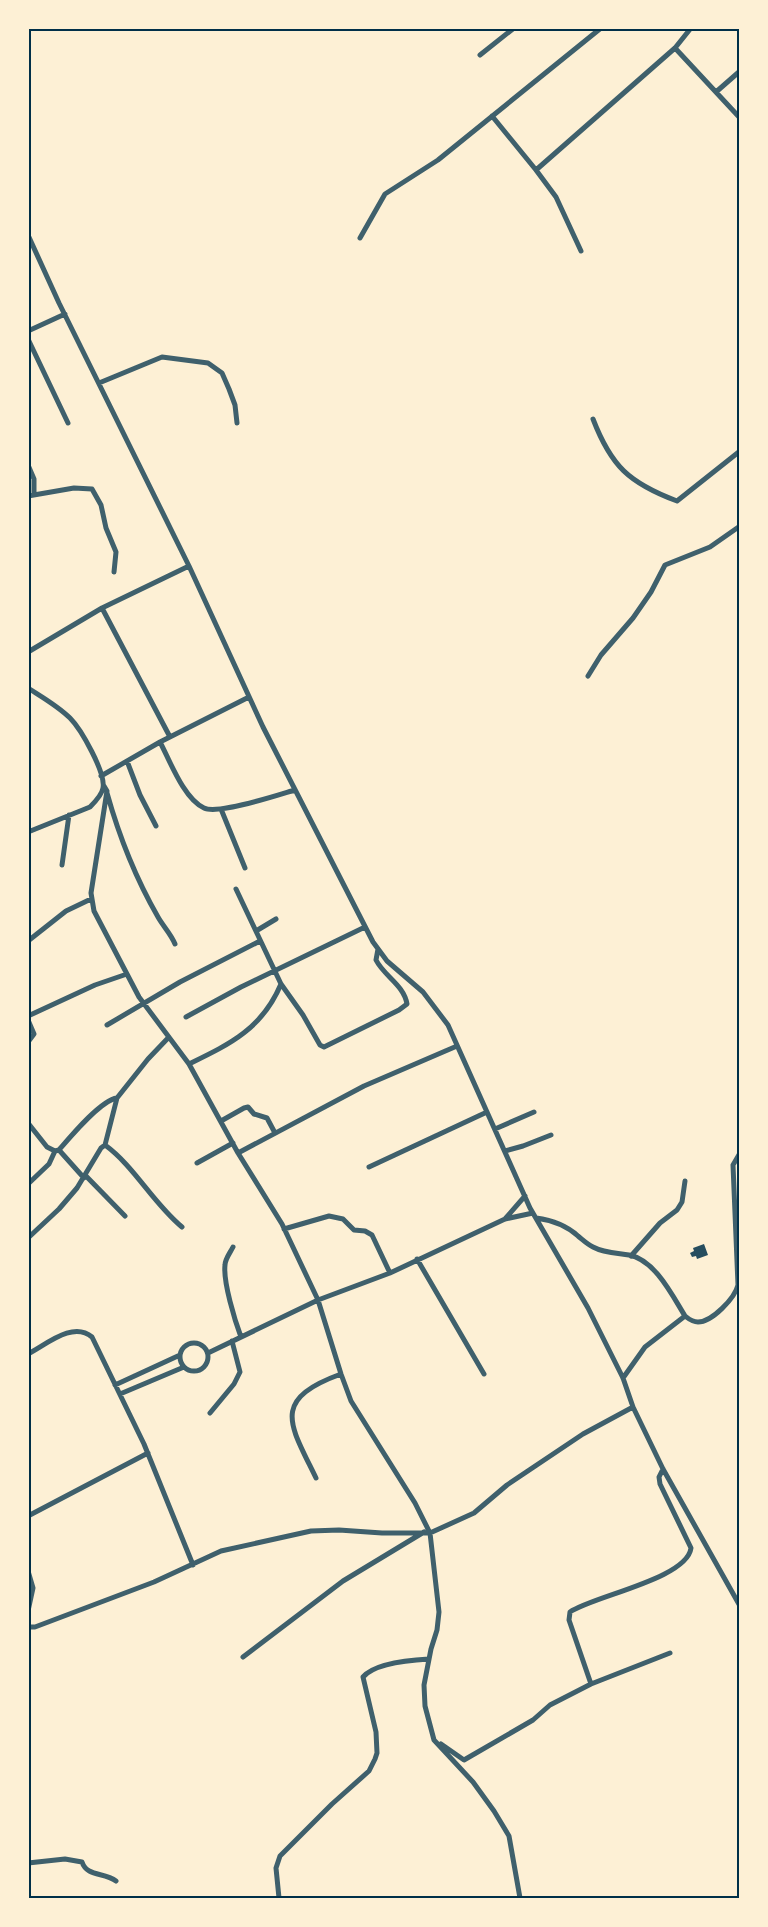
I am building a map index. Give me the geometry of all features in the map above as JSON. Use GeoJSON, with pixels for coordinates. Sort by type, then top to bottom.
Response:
{"type":"FeatureCollection","features":[{"type":"Feature","properties":{"kind":"street"},"geometry":{"type":"LineString","coordinates":[[480,55],[514,28]]}},
{"type":"Feature","properties":{"kind":"street"},"geometry":{"type":"LineString","coordinates":[[360,238],[385,195],[438,160],[601,28]]}},
{"type":"Feature","properties":{"kind":"street"},"geometry":{"type":"LineString","coordinates":[[536,170],[675,48],[691,28]]}},
{"type":"Feature","properties":{"kind":"street"},"geometry":{"type":"LineString","coordinates":[[675,48],[740,118]]}},
{"type":"Feature","properties":{"kind":"street"},"geometry":{"type":"LineString","coordinates":[[716,92],[740,70]]}},
{"type":"Feature","properties":{"kind":"street"},"geometry":{"type":"LineString","coordinates":[[492,116],[555,197],[581,251]]}},
{"type":"Feature","properties":{"kind":"street"},"geometry":{"type":"LineString","coordinates":[[28,234],[189,566],[249,697],[365,927],[387,961],[423,992],[448,1025],[534,1216],[588,1308],[623,1378],[633,1407],[663,1469],[740,1606]]}},
{"type":"Feature","properties":{"kind":"street"},"geometry":{"type":"LineString","coordinates":[[28,331],[65,314]]}},
{"type":"Feature","properties":{"kind":"street"},"geometry":{"type":"LineString","coordinates":[[28,339],[68,423]]}},
{"type":"Feature","properties":{"kind":"street"},"geometry":{"type":"LineString","coordinates":[[99,383],[162,357],[208,363],[222,373],[230,389],[237,423]]}},
{"type":"Feature","properties":{"kind":"street"},"geometry":{"type":"LineString","coordinates":[[593,418],[603,444],[630,478],[651,491],[676,501],[740,451]]}},
{"type":"Feature","properties":{"kind":"street"},"geometry":{"type":"LineString","coordinates":[[28,465],[34,479],[31,495],[74,488],[92,489],[101,505],[106,528],[116,552],[114,572]]}},
{"type":"Feature","properties":{"kind":"street"},"geometry":{"type":"LineString","coordinates":[[588,676],[601,654],[633,618],[651,592],[665,565],[710,546],[740,526]]}},
{"type":"Feature","properties":{"kind":"street"},"geometry":{"type":"LineString","coordinates":[[28,652],[102,608],[189,566]]}},
{"type":"Feature","properties":{"kind":"street"},"geometry":{"type":"LineString","coordinates":[[102,608],[170,737]]}},
{"type":"Feature","properties":{"kind":"street"},"geometry":{"type":"LineString","coordinates":[[28,688],[73,721],[89,747],[130,862],[158,918],[175,944]]}},
{"type":"Feature","properties":{"kind":"street"},"geometry":{"type":"LineString","coordinates":[[101,776],[160,742],[249,697]]}},
{"type":"Feature","properties":{"kind":"street"},"geometry":{"type":"LineString","coordinates":[[160,742],[184,788],[195,802],[205,809],[221,809],[295,790]]}},
{"type":"Feature","properties":{"kind":"street"},"geometry":{"type":"LineString","coordinates":[[127,761],[140,795],[156,826]]}},
{"type":"Feature","properties":{"kind":"street"},"geometry":{"type":"LineString","coordinates":[[28,832],[90,807],[105,789]]}},
{"type":"Feature","properties":{"kind":"street"},"geometry":{"type":"LineString","coordinates":[[105,789],[91,899],[94,911],[143,1003],[189,1064],[238,1153],[284,1229],[318,1300],[340,1374],[351,1401],[409,1494],[427,1532],[439,1612],[424,1685],[424,1706],[434,1740],[473,1782],[494,1810],[509,1836],[520,1899]]}},
{"type":"Feature","properties":{"kind":"street"},"geometry":{"type":"LineString","coordinates":[[221,809],[245,868]]}},
{"type":"Feature","properties":{"kind":"street"},"geometry":{"type":"LineString","coordinates":[[62,865],[69,815]]}},
{"type":"Feature","properties":{"kind":"street"},"geometry":{"type":"LineString","coordinates":[[236,889],[281,984],[303,1015],[320,1045],[324,1047],[399,1011],[407,1004],[402,990],[379,966],[376,960],[378,949]]}},
{"type":"Feature","properties":{"kind":"street"},"geometry":{"type":"LineString","coordinates":[[28,941],[66,911],[91,899]]}},
{"type":"Feature","properties":{"kind":"street"},"geometry":{"type":"LineString","coordinates":[[256,931],[276,919]]}},
{"type":"Feature","properties":{"kind":"street"},"geometry":{"type":"LineString","coordinates":[[186,1017],[274,970],[365,927]]}},
{"type":"Feature","properties":{"kind":"street"},"geometry":{"type":"LineString","coordinates":[[107,1025],[260,940]]}},
{"type":"Feature","properties":{"kind":"street"},"geometry":{"type":"LineString","coordinates":[[28,1042],[34,1034],[28,1018],[95,985],[127,974]]}},
{"type":"Feature","properties":{"kind":"street"},"geometry":{"type":"LineString","coordinates":[[189,1064],[248,1031],[261,1019],[281,984]]}},
{"type":"Feature","properties":{"kind":"street"},"geometry":{"type":"LineString","coordinates":[[28,1238],[59,1209],[84,1177],[105,1145],[117,1098],[147,1059],[169,1037]]}},
{"type":"Feature","properties":{"kind":"street"},"geometry":{"type":"LineString","coordinates":[[238,1153],[364,1086],[457,1046]]}},
{"type":"Feature","properties":{"kind":"street"},"geometry":{"type":"LineString","coordinates":[[28,1184],[101,1106],[110,1099],[117,1098]]}},
{"type":"Feature","properties":{"kind":"street"},"geometry":{"type":"LineString","coordinates":[[221,1121],[248,1107],[254,1114],[267,1118],[275,1133]]}},
{"type":"Feature","properties":{"kind":"street"},"geometry":{"type":"LineString","coordinates":[[369,1167],[487,1112]]}},
{"type":"Feature","properties":{"kind":"street"},"geometry":{"type":"LineString","coordinates":[[495,1130],[534,1112]]}},
{"type":"Feature","properties":{"kind":"street"},"geometry":{"type":"LineString","coordinates":[[28,1123],[47,1147],[57,1151],[125,1216]]}},
{"type":"Feature","properties":{"kind":"street"},"geometry":{"type":"LineString","coordinates":[[505,1151],[551,1135]]}},
{"type":"Feature","properties":{"kind":"street"},"geometry":{"type":"LineString","coordinates":[[197,1163],[233,1143]]}},
{"type":"Feature","properties":{"kind":"street"},"geometry":{"type":"LineString","coordinates":[[105,1145],[129,1168],[155,1202],[182,1227]]}},
{"type":"Feature","properties":{"kind":"street"},"geometry":{"type":"LineString","coordinates":[[208,1353],[318,1300],[390,1273],[505,1219],[534,1216],[570,1229],[596,1249],[631,1256],[645,1264],[661,1278],[685,1316],[691,1321],[702,1321],[731,1301],[738,1285],[734,1165],[740,1153]]}},
{"type":"Feature","properties":{"kind":"street"},"geometry":{"type":"LineString","coordinates":[[631,1256],[660,1223],[677,1210],[682,1202],[686,1181]]}},
{"type":"Feature","properties":{"kind":"street"},"geometry":{"type":"LineString","coordinates":[[505,1219],[525,1196]]}},
{"type":"Feature","properties":{"kind":"street"},"geometry":{"type":"LineString","coordinates":[[284,1229],[328,1216],[342,1219],[354,1230],[365,1231],[372,1235],[390,1273]]}},
{"type":"Feature","properties":{"kind":"street"},"geometry":{"type":"LineString","coordinates":[[233,1247],[225,1264],[226,1278],[235,1323],[241,1337]]}},
{"type":"Feature","properties":{"kind":"street"},"geometry":{"type":"LineString","coordinates":[[417,1259],[484,1374]]}},
{"type":"Feature","properties":{"kind":"street"},"geometry":{"type":"LineString","coordinates":[[623,1378],[645,1347],[685,1316]]}},
{"type":"Feature","properties":{"kind":"street"},"geometry":{"type":"LineString","coordinates":[[28,1354],[71,1332],[81,1330],[92,1337],[148,1453],[193,1565]]}},
{"type":"Feature","properties":{"kind":"street"},"geometry":{"type":"LineString","coordinates":[[210,1413],[234,1384],[240,1372],[232,1341]]}},
{"type":"Feature","properties":{"kind":"street"},"geometry":{"type":"LineString","coordinates":[[193,1343],[205,1347],[208,1353],[206,1365],[201,1370],[195,1371],[184,1367],[180,1361],[182,1349],[193,1343]]}},
{"type":"Feature","properties":{"kind":"street"},"geometry":{"type":"LineString","coordinates":[[115,1385],[180,1355]]}},
{"type":"Feature","properties":{"kind":"street"},"geometry":{"type":"LineString","coordinates":[[120,1394],[184,1367]]}},
{"type":"Feature","properties":{"kind":"street"},"geometry":{"type":"LineString","coordinates":[[316,1478],[293,1430],[291,1411],[297,1399],[307,1389],[340,1374]]}},
{"type":"Feature","properties":{"kind":"street"},"geometry":{"type":"LineString","coordinates":[[243,1657],[343,1581],[427,1532],[474,1513],[507,1485],[583,1434],[633,1407]]}},
{"type":"Feature","properties":{"kind":"street"},"geometry":{"type":"LineString","coordinates":[[28,1516],[148,1453]]}},
{"type":"Feature","properties":{"kind":"street"},"geometry":{"type":"LineString","coordinates":[[591,1684],[569,1620],[570,1612],[660,1576],[687,1558],[690,1553],[691,1548],[660,1484],[659,1477],[663,1469]]}},
{"type":"Feature","properties":{"kind":"street"},"geometry":{"type":"LineString","coordinates":[[28,1627],[35,1627],[193,1565],[220,1551],[311,1531],[427,1532]]}},
{"type":"Feature","properties":{"kind":"street"},"geometry":{"type":"LineString","coordinates":[[28,1571],[33,1588],[28,1611]]}},
{"type":"Feature","properties":{"kind":"street"},"geometry":{"type":"LineString","coordinates":[[434,1740],[464,1760],[533,1720],[550,1705],[591,1684],[670,1653]]}},
{"type":"Feature","properties":{"kind":"street"},"geometry":{"type":"LineString","coordinates":[[279,1899],[276,1868],[280,1856],[369,1771],[375,1759],[376,1732],[363,1677],[369,1672],[405,1660],[429,1659]]}},
{"type":"Feature","properties":{"kind":"street"},"geometry":{"type":"LineString","coordinates":[[28,1863],[65,1859],[82,1862],[84,1867],[92,1872],[108,1875],[116,1881]]}},
{"type":"Feature","properties":{"kind":"building"},"geometry":{"type":"Polygon","coordinates":[[[704,1244],[708,1255],[697,1259],[696,1256],[692,1257],[690,1253],[694,1251],[693,1248],[704,1244]]]}}]}
